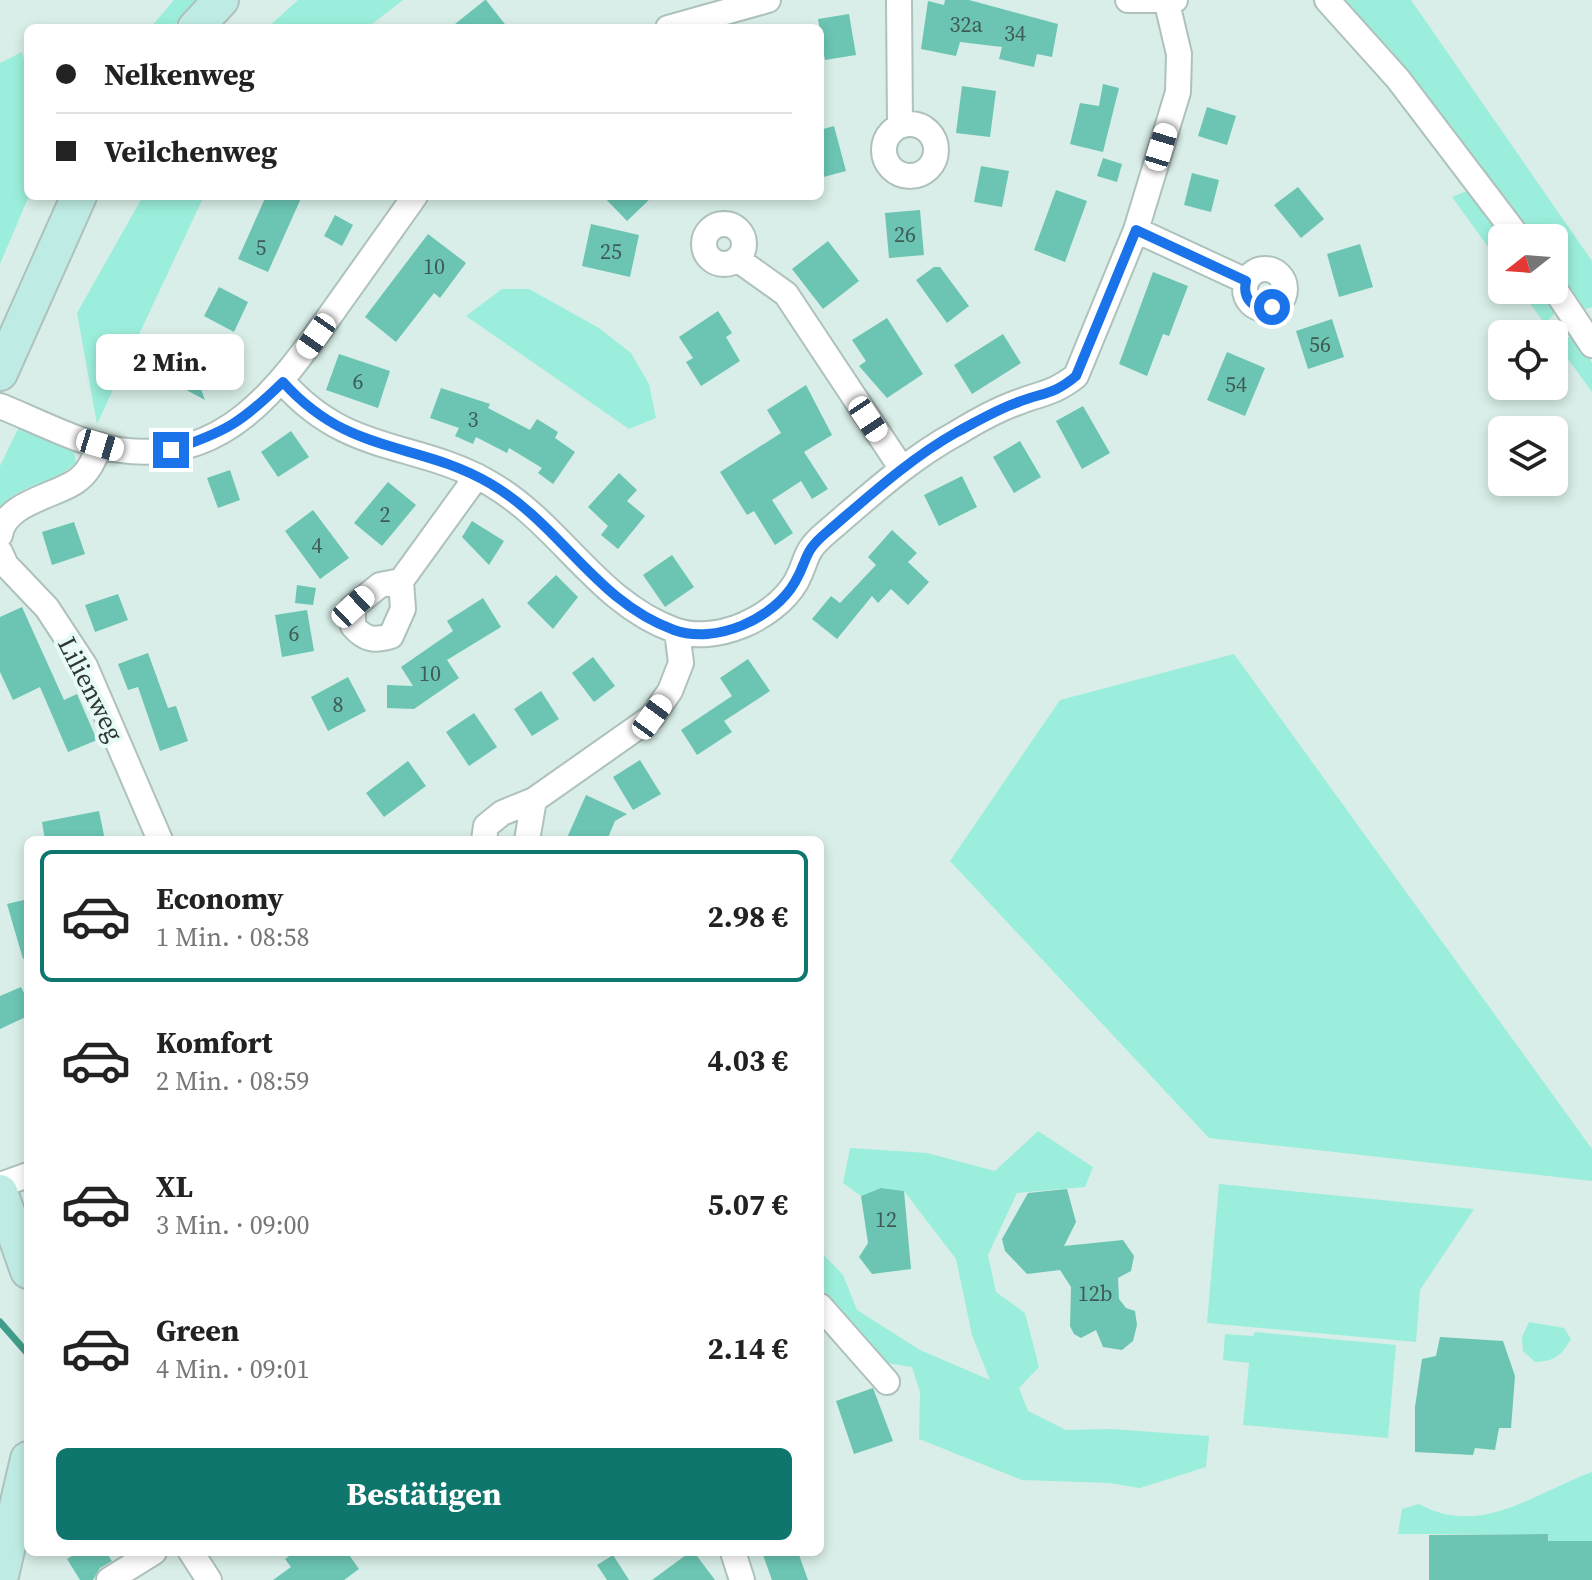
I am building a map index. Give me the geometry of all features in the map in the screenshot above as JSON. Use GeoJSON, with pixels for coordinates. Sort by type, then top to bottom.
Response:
{"type":"FeatureCollection","features":[{"type":"Feature","properties":{"kind":"street"},"geometry":{"type":"LineString","coordinates":[[199,24],[221,0]]}},
{"type":"Feature","properties":{"kind":"street"},"geometry":{"type":"LineString","coordinates":[[682,24],[768,0]]}},
{"type":"Feature","properties":{"kind":"street"},"geometry":{"type":"LineString","coordinates":[[899,0],[900,126]]}},
{"type":"Feature","properties":{"kind":"street"},"geometry":{"type":"LineString","coordinates":[[283,382],[310,409],[356,437],[477,476],[537,517],[622,604],[677,631],[724,631],[768,610],[796,581],[810,548],[902,469],[955,433],[1017,402],[1056,392],[1076,376],[1136,230],[1181,75],[1171,1],[1128,0]]}},
{"type":"Feature","properties":{"kind":"street"},"geometry":{"type":"LineString","coordinates":[[1327,0],[1398,79],[1508,224]]}},
{"type":"Feature","properties":{"kind":"street"},"geometry":{"type":"LineString","coordinates":[[0,406],[100,445],[143,452],[171,450],[220,434],[250,414],[283,382],[412,200]]}},
{"type":"Feature","properties":{"kind":"street"},"geometry":{"type":"LineString","coordinates":[[0,373],[75,203]]}},
{"type":"Feature","properties":{"kind":"street"},"geometry":{"type":"LineString","coordinates":[[1136,230],[1246,281]]}},
{"type":"Feature","properties":{"kind":"street"},"geometry":{"type":"LineString","coordinates":[[737,259],[786,294],[902,469]]}},
{"type":"Feature","properties":{"kind":"street"},"geometry":{"type":"LineString","coordinates":[[1565,304],[1592,345]]}},
{"type":"Feature","properties":{"kind":"street"},"geometry":{"type":"LineString","coordinates":[[0,535],[1,527],[13,513],[84,474],[100,445]]}},
{"type":"Feature","properties":{"kind":"street"},"geometry":{"type":"LineString","coordinates":[[401,581],[477,476]]}},
{"type":"Feature","properties":{"kind":"street","name":"Lilienweg"},"geometry":{"type":"LineString","coordinates":[[0,552],[6,565],[47,608],[85,666],[158,836]]}},
{"type":"Feature","properties":{"kind":"street"},"geometry":{"type":"LineString","coordinates":[[485,836],[486,826],[502,813],[534,800],[652,717],[670,691],[681,663],[677,631]]}},
{"type":"Feature","properties":{"kind":"street"},"geometry":{"type":"LineString","coordinates":[[528,836],[534,800]]}},
{"type":"Feature","properties":{"kind":"street"},"geometry":{"type":"LineString","coordinates":[[0,1185],[24,1176]]}},
{"type":"Feature","properties":{"kind":"street"},"geometry":{"type":"LineString","coordinates":[[0,1192],[24,1260]]}},
{"type":"Feature","properties":{"kind":"street"},"geometry":{"type":"LineString","coordinates":[[824,1311],[887,1382]]}},
{"type":"Feature","properties":{"kind":"street"},"geometry":{"type":"LineString","coordinates":[[0,1580],[24,1476]]}},
{"type":"Feature","properties":{"kind":"street"},"geometry":{"type":"LineString","coordinates":[[109,1580],[148,1556]]}},
{"type":"Feature","properties":{"kind":"street"},"geometry":{"type":"LineString","coordinates":[[194,1556],[209,1580]]}},
{"type":"Feature","properties":{"kind":"street"},"geometry":{"type":"LineString","coordinates":[[734,1556],[742,1580]]}},
{"type":"Feature","properties":{"kind":"green space"},"geometry":{"type":"Polygon","coordinates":[[[174,0],[198,0],[175,24],[153,24],[174,0]]]}},
{"type":"Feature","properties":{"kind":"green space"},"geometry":{"type":"Polygon","coordinates":[[[298,0],[403,0],[372,24],[271,24],[298,0]]]}},
{"type":"Feature","properties":{"kind":"green space"},"geometry":{"type":"Polygon","coordinates":[[[1340,0],[1411,0],[1566,224],[1522,224],[1449,124],[1340,0]]]}},
{"type":"Feature","properties":{"kind":"green space"},"geometry":{"type":"Polygon","coordinates":[[[22,52],[24,200],[27,200],[0,264],[0,63],[22,52]]]}},
{"type":"Feature","properties":{"kind":"green space"},"geometry":{"type":"Polygon","coordinates":[[[1469,190],[1493,224],[1488,224],[1488,247],[1452,197],[1469,190]]]}},
{"type":"Feature","properties":{"kind":"green space"},"geometry":{"type":"Polygon","coordinates":[[[141,200],[202,200],[97,424],[77,313],[141,200]]]}},
{"type":"Feature","properties":{"kind":"green space"},"geometry":{"type":"Polygon","coordinates":[[[1568,226],[1592,261],[1592,307],[1584,310],[1568,288],[1568,226]]]}},
{"type":"Feature","properties":{"kind":"green space"},"geometry":{"type":"Polygon","coordinates":[[[502,289],[529,289],[599,328],[631,353],[649,384],[656,418],[629,429],[466,316],[502,289]]]}},
{"type":"Feature","properties":{"kind":"green space"},"geometry":{"type":"Polygon","coordinates":[[[1530,304],[1552,304],[1557,311],[1549,320],[1542,320],[1530,304]]]}},
{"type":"Feature","properties":{"kind":"green space"},"geometry":{"type":"Polygon","coordinates":[[[1568,337],[1580,341],[1592,363],[1592,392],[1568,359],[1568,337]]]}},
{"type":"Feature","properties":{"kind":"green space"},"geometry":{"type":"Polygon","coordinates":[[[19,427],[73,449],[76,462],[58,475],[17,494],[0,508],[0,466],[19,427]]]}},
{"type":"Feature","properties":{"kind":"green space"},"geometry":{"type":"Polygon","coordinates":[[[1234,654],[1592,1149],[1592,1181],[1209,1138],[950,861],[1060,700],[1234,654]]]}},
{"type":"Feature","properties":{"kind":"green space"},"geometry":{"type":"Polygon","coordinates":[[[1038,1131],[1093,1167],[1085,1187],[1017,1193],[988,1255],[996,1292],[1025,1313],[1039,1367],[1019,1388],[1028,1411],[1066,1430],[1111,1429],[1209,1436],[1206,1467],[1140,1488],[1109,1483],[1022,1480],[919,1439],[920,1392],[912,1367],[881,1362],[824,1292],[824,1255],[843,1275],[857,1310],[920,1350],[990,1380],[972,1335],[956,1259],[904,1191],[881,1188],[861,1196],[843,1183],[850,1148],[927,1153],[995,1171],[1038,1131]]]}},
{"type":"Feature","properties":{"kind":"green space"},"geometry":{"type":"Polygon","coordinates":[[[1219,1184],[1474,1209],[1420,1290],[1416,1342],[1207,1323],[1219,1184]]]}},
{"type":"Feature","properties":{"kind":"green space"},"geometry":{"type":"Polygon","coordinates":[[[1529,1322],[1564,1328],[1571,1339],[1557,1356],[1535,1362],[1523,1351],[1522,1337],[1529,1322]]]}},
{"type":"Feature","properties":{"kind":"green space"},"geometry":{"type":"Polygon","coordinates":[[[1255,1332],[1396,1345],[1388,1438],[1243,1425],[1249,1363],[1223,1360],[1225,1334],[1253,1336],[1255,1332]]]}},
{"type":"Feature","properties":{"kind":"green space"},"geometry":{"type":"Polygon","coordinates":[[[1592,1472],[1592,1541],[1578,1541],[1552,1580],[1548,1534],[1398,1534],[1402,1509],[1419,1504],[1442,1513],[1464,1516],[1486,1514],[1507,1509],[1592,1472]]]}},
{"type":"Feature","properties":{"kind":"building"},"geometry":{"type":"Polygon","coordinates":[[[485,0],[505,24],[455,24],[485,0]]]}},
{"type":"Feature","properties":{"kind":"building"},"geometry":{"type":"Polygon","coordinates":[[[945,0],[969,0],[1058,24],[1052,57],[1037,54],[1034,67],[999,59],[1002,47],[960,42],[956,56],[921,49],[928,1],[944,5],[945,0]]]}},
{"type":"Feature","properties":{"kind":"building"},"geometry":{"type":"Polygon","coordinates":[[[849,14],[856,55],[825,60],[824,24],[819,24],[818,19],[849,14]]]}},
{"type":"Feature","properties":{"kind":"building"},"geometry":{"type":"Polygon","coordinates":[[[1103,84],[1119,88],[1103,152],[1070,144],[1080,103],[1099,106],[1103,84]]]}},
{"type":"Feature","properties":{"kind":"building"},"geometry":{"type":"Polygon","coordinates":[[[962,86],[996,91],[990,137],[956,133],[962,86]]]}},
{"type":"Feature","properties":{"kind":"building"},"geometry":{"type":"Polygon","coordinates":[[[1207,107],[1236,116],[1227,145],[1198,136],[1207,107]]]}},
{"type":"Feature","properties":{"kind":"building"},"geometry":{"type":"Polygon","coordinates":[[[834,126],[846,171],[824,177],[824,129],[834,126]]]}},
{"type":"Feature","properties":{"kind":"building"},"geometry":{"type":"Polygon","coordinates":[[[1103,158],[1122,164],[1117,182],[1097,176],[1103,158]]]}},
{"type":"Feature","properties":{"kind":"building"},"geometry":{"type":"Polygon","coordinates":[[[981,166],[1009,171],[1002,207],[974,202],[981,166]]]}},
{"type":"Feature","properties":{"kind":"building"},"geometry":{"type":"Polygon","coordinates":[[[1192,173],[1219,180],[1211,212],[1184,205],[1192,173]]]}},
{"type":"Feature","properties":{"kind":"building"},"geometry":{"type":"Polygon","coordinates":[[[1298,187],[1324,219],[1301,238],[1274,205],[1298,187]]]}},
{"type":"Feature","properties":{"kind":"building"},"geometry":{"type":"Polygon","coordinates":[[[1056,190],[1087,201],[1065,262],[1034,250],[1056,190]]]}},
{"type":"Feature","properties":{"kind":"building"},"geometry":{"type":"Polygon","coordinates":[[[264,200],[300,200],[268,272],[238,259],[264,200]]]}},
{"type":"Feature","properties":{"kind":"building"},"geometry":{"type":"Polygon","coordinates":[[[607,200],[649,200],[627,221],[607,200]]]}},
{"type":"Feature","properties":{"kind":"building"},"geometry":{"type":"Polygon","coordinates":[[[920,210],[924,255],[889,258],[885,213],[920,210]]]}},
{"type":"Feature","properties":{"kind":"building"},"geometry":{"type":"Polygon","coordinates":[[[335,215],[353,225],[342,246],[324,236],[335,215]]]}},
{"type":"Feature","properties":{"kind":"building"},"geometry":{"type":"Polygon","coordinates":[[[591,224],[639,235],[630,277],[582,266],[591,224]]]}},
{"type":"Feature","properties":{"kind":"building"},"geometry":{"type":"Polygon","coordinates":[[[428,234],[466,263],[440,298],[434,293],[396,342],[365,317],[428,234]]]}},
{"type":"Feature","properties":{"kind":"building"},"geometry":{"type":"Polygon","coordinates":[[[828,241],[859,281],[823,309],[792,269],[828,241]]]}},
{"type":"Feature","properties":{"kind":"building"},"geometry":{"type":"Polygon","coordinates":[[[1360,244],[1373,287],[1339,297],[1327,254],[1360,244]]]}},
{"type":"Feature","properties":{"kind":"building"},"geometry":{"type":"Polygon","coordinates":[[[934,267],[940,267],[969,306],[947,323],[916,280],[934,267]]]}},
{"type":"Feature","properties":{"kind":"building"},"geometry":{"type":"Polygon","coordinates":[[[1153,272],[1188,286],[1169,336],[1163,334],[1147,376],[1119,364],[1153,272]]]}},
{"type":"Feature","properties":{"kind":"building"},"geometry":{"type":"Polygon","coordinates":[[[219,287],[248,302],[234,332],[204,316],[219,287]]]}},
{"type":"Feature","properties":{"kind":"building"},"geometry":{"type":"Polygon","coordinates":[[[718,311],[732,333],[726,337],[740,361],[701,386],[686,362],[693,358],[679,337],[718,311]]]}},
{"type":"Feature","properties":{"kind":"building"},"geometry":{"type":"Polygon","coordinates":[[[887,318],[923,374],[887,398],[859,366],[866,361],[852,340],[887,318]]]}},
{"type":"Feature","properties":{"kind":"building"},"geometry":{"type":"Polygon","coordinates":[[[1332,319],[1344,357],[1308,369],[1296,331],[1332,319]]]}},
{"type":"Feature","properties":{"kind":"building"},"geometry":{"type":"Polygon","coordinates":[[[1003,334],[1021,363],[972,394],[954,365],[1003,334]]]}},
{"type":"Feature","properties":{"kind":"building"},"geometry":{"type":"Polygon","coordinates":[[[183,340],[205,400],[162,377],[183,340]]]}},
{"type":"Feature","properties":{"kind":"building"},"geometry":{"type":"Polygon","coordinates":[[[1227,352],[1265,368],[1245,416],[1207,400],[1227,352]]]}},
{"type":"Feature","properties":{"kind":"building"},"geometry":{"type":"Polygon","coordinates":[[[339,354],[390,371],[378,408],[326,390],[339,354]]]}},
{"type":"Feature","properties":{"kind":"building"},"geometry":{"type":"Polygon","coordinates":[[[806,385],[832,435],[804,452],[828,489],[812,499],[801,481],[772,500],[793,533],[775,545],[754,511],[747,515],[720,472],[781,433],[767,410],[806,385]]]}},
{"type":"Feature","properties":{"kind":"building"},"geometry":{"type":"Polygon","coordinates":[[[441,388],[490,404],[488,408],[530,430],[537,419],[558,432],[555,438],[575,452],[553,484],[538,473],[542,468],[509,448],[507,453],[476,437],[473,444],[455,436],[459,428],[430,418],[441,388]]]}},
{"type":"Feature","properties":{"kind":"building"},"geometry":{"type":"Polygon","coordinates":[[[1083,406],[1110,453],[1082,469],[1056,421],[1083,406]]]}},
{"type":"Feature","properties":{"kind":"building"},"geometry":{"type":"Polygon","coordinates":[[[291,431],[309,457],[278,477],[261,452],[291,431]]]}},
{"type":"Feature","properties":{"kind":"building"},"geometry":{"type":"Polygon","coordinates":[[[1020,441],[1041,477],[1014,493],[993,457],[1020,441]]]}},
{"type":"Feature","properties":{"kind":"building"},"geometry":{"type":"Polygon","coordinates":[[[230,470],[240,500],[218,508],[207,478],[230,470]]]}},
{"type":"Feature","properties":{"kind":"building"},"geometry":{"type":"Polygon","coordinates":[[[619,473],[637,490],[627,501],[645,516],[618,549],[601,535],[608,526],[588,507],[619,473]]]}},
{"type":"Feature","properties":{"kind":"building"},"geometry":{"type":"Polygon","coordinates":[[[962,476],[977,507],[939,526],[924,495],[962,476]]]}},
{"type":"Feature","properties":{"kind":"building"},"geometry":{"type":"Polygon","coordinates":[[[388,482],[416,505],[382,546],[354,523],[388,482]]]}},
{"type":"Feature","properties":{"kind":"building"},"geometry":{"type":"Polygon","coordinates":[[[313,510],[349,558],[320,579],[285,531],[313,510]]]}},
{"type":"Feature","properties":{"kind":"building"},"geometry":{"type":"Polygon","coordinates":[[[472,521],[504,541],[489,565],[462,537],[472,521]]]}},
{"type":"Feature","properties":{"kind":"building"},"geometry":{"type":"Polygon","coordinates":[[[74,522],[85,554],[52,565],[42,532],[74,522]]]}},
{"type":"Feature","properties":{"kind":"building"},"geometry":{"type":"Polygon","coordinates":[[[892,530],[917,553],[908,562],[929,582],[908,605],[891,589],[878,603],[872,596],[837,639],[812,619],[831,596],[840,603],[876,565],[868,557],[892,530]]]}},
{"type":"Feature","properties":{"kind":"building"},"geometry":{"type":"Polygon","coordinates":[[[672,555],[694,587],[665,607],[643,575],[672,555]]]}},
{"type":"Feature","properties":{"kind":"building"},"geometry":{"type":"Polygon","coordinates":[[[556,575],[578,597],[553,629],[527,603],[556,575]]]}},
{"type":"Feature","properties":{"kind":"building"},"geometry":{"type":"Polygon","coordinates":[[[297,585],[316,588],[313,605],[295,603],[297,585]]]}},
{"type":"Feature","properties":{"kind":"building"},"geometry":{"type":"Polygon","coordinates":[[[118,594],[128,620],[95,632],[85,605],[118,594]]]}},
{"type":"Feature","properties":{"kind":"building"},"geometry":{"type":"Polygon","coordinates":[[[483,598],[501,627],[447,660],[459,678],[414,709],[387,708],[387,685],[413,686],[401,667],[453,631],[447,621],[483,598]]]}},
{"type":"Feature","properties":{"kind":"building"},"geometry":{"type":"Polygon","coordinates":[[[22,607],[64,700],[77,694],[97,740],[68,752],[40,687],[13,700],[0,672],[0,617],[22,607]]]}},
{"type":"Feature","properties":{"kind":"building"},"geometry":{"type":"Polygon","coordinates":[[[307,610],[314,651],[282,657],[275,615],[307,610]]]}},
{"type":"Feature","properties":{"kind":"building"},"geometry":{"type":"Polygon","coordinates":[[[148,653],[168,708],[176,706],[188,741],[160,751],[138,687],[128,690],[118,664],[148,653]]]}},
{"type":"Feature","properties":{"kind":"building"},"geometry":{"type":"Polygon","coordinates":[[[593,657],[615,686],[594,702],[572,673],[593,657]]]}},
{"type":"Feature","properties":{"kind":"building"},"geometry":{"type":"Polygon","coordinates":[[[748,659],[770,691],[724,721],[732,732],[697,755],[681,730],[732,696],[720,678],[748,659]]]}},
{"type":"Feature","properties":{"kind":"building"},"geometry":{"type":"Polygon","coordinates":[[[348,677],[366,711],[328,731],[311,697],[348,677]]]}},
{"type":"Feature","properties":{"kind":"building"},"geometry":{"type":"Polygon","coordinates":[[[541,691],[559,719],[532,736],[514,709],[541,691]]]}},
{"type":"Feature","properties":{"kind":"building"},"geometry":{"type":"Polygon","coordinates":[[[474,713],[497,747],[469,766],[446,732],[474,713]]]}},
{"type":"Feature","properties":{"kind":"building"},"geometry":{"type":"Polygon","coordinates":[[[640,760],[661,794],[633,810],[613,777],[640,760]]]}},
{"type":"Feature","properties":{"kind":"building"},"geometry":{"type":"Polygon","coordinates":[[[408,761],[426,786],[384,817],[366,793],[408,761]]]}},
{"type":"Feature","properties":{"kind":"building"},"geometry":{"type":"Polygon","coordinates":[[[586,795],[627,814],[615,821],[609,836],[568,836],[586,795]]]}},
{"type":"Feature","properties":{"kind":"building"},"geometry":{"type":"Polygon","coordinates":[[[99,811],[104,836],[44,836],[42,822],[99,811]]]}},
{"type":"Feature","properties":{"kind":"building"},"geometry":{"type":"Polygon","coordinates":[[[24,900],[24,959],[23,959],[7,904],[24,900]]]}},
{"type":"Feature","properties":{"kind":"building"},"geometry":{"type":"Polygon","coordinates":[[[21,987],[24,993],[24,1018],[0,1029],[0,996],[21,987]]]}},
{"type":"Feature","properties":{"kind":"building"},"geometry":{"type":"Polygon","coordinates":[[[881,1188],[904,1191],[911,1269],[872,1274],[859,1257],[868,1243],[861,1196],[881,1188]]]}},
{"type":"Feature","properties":{"kind":"building"},"geometry":{"type":"Polygon","coordinates":[[[1067,1189],[1076,1222],[1064,1246],[1123,1240],[1134,1256],[1131,1271],[1118,1278],[1119,1299],[1126,1308],[1135,1311],[1137,1325],[1133,1341],[1122,1350],[1103,1347],[1096,1330],[1081,1338],[1074,1334],[1070,1326],[1071,1287],[1060,1270],[1027,1274],[1005,1251],[1002,1239],[1028,1193],[1067,1189]]]}},
{"type":"Feature","properties":{"kind":"building"},"geometry":{"type":"Polygon","coordinates":[[[1440,1337],[1503,1341],[1515,1376],[1511,1428],[1499,1428],[1495,1450],[1475,1448],[1473,1455],[1415,1452],[1415,1407],[1422,1359],[1436,1356],[1440,1337]]]}},
{"type":"Feature","properties":{"kind":"building"},"geometry":{"type":"Polygon","coordinates":[[[873,1388],[893,1441],[854,1454],[836,1401],[873,1388]]]}},
{"type":"Feature","properties":{"kind":"building"},"geometry":{"type":"Polygon","coordinates":[[[1548,1534],[1548,1541],[1592,1541],[1592,1580],[1429,1580],[1429,1535],[1548,1534]]]}},
{"type":"Feature","properties":{"kind":"building"},"geometry":{"type":"Polygon","coordinates":[[[72,1556],[109,1556],[112,1561],[100,1568],[93,1580],[80,1580],[67,1559],[72,1556]]]}},
{"type":"Feature","properties":{"kind":"building"},"geometry":{"type":"Polygon","coordinates":[[[289,1556],[350,1556],[359,1569],[344,1580],[273,1580],[291,1567],[285,1559],[289,1556]]]}},
{"type":"Feature","properties":{"kind":"building"},"geometry":{"type":"Polygon","coordinates":[[[614,1556],[629,1580],[607,1580],[597,1565],[614,1556]]]}},
{"type":"Feature","properties":{"kind":"building"},"geometry":{"type":"Polygon","coordinates":[[[685,1556],[697,1556],[715,1580],[652,1580],[685,1556]]]}},
{"type":"Feature","properties":{"kind":"building"},"geometry":{"type":"Polygon","coordinates":[[[763,1556],[799,1556],[808,1580],[772,1580],[763,1556]]]}},
{"type":"Feature","properties":{"kind":"waterway"},"geometry":{"type":"LineString","coordinates":[[0,1322],[24,1349]]}},
{"type":"Feature","properties":{"kind":"route"},"geometry":{"type":"LineString","coordinates":[[171,450],[220,434],[250,414],[283,382],[300,401],[321,417],[356,437],[477,476],[497,488],[537,517],[622,604],[635,613],[677,631],[724,631],[751,621],[780,601],[796,581],[810,548],[902,469],[955,433],[1017,402],[1056,392],[1076,376],[1136,230],[1246,281],[1244,289],[1250,303],[1265,309],[1272,307]]}}]}
